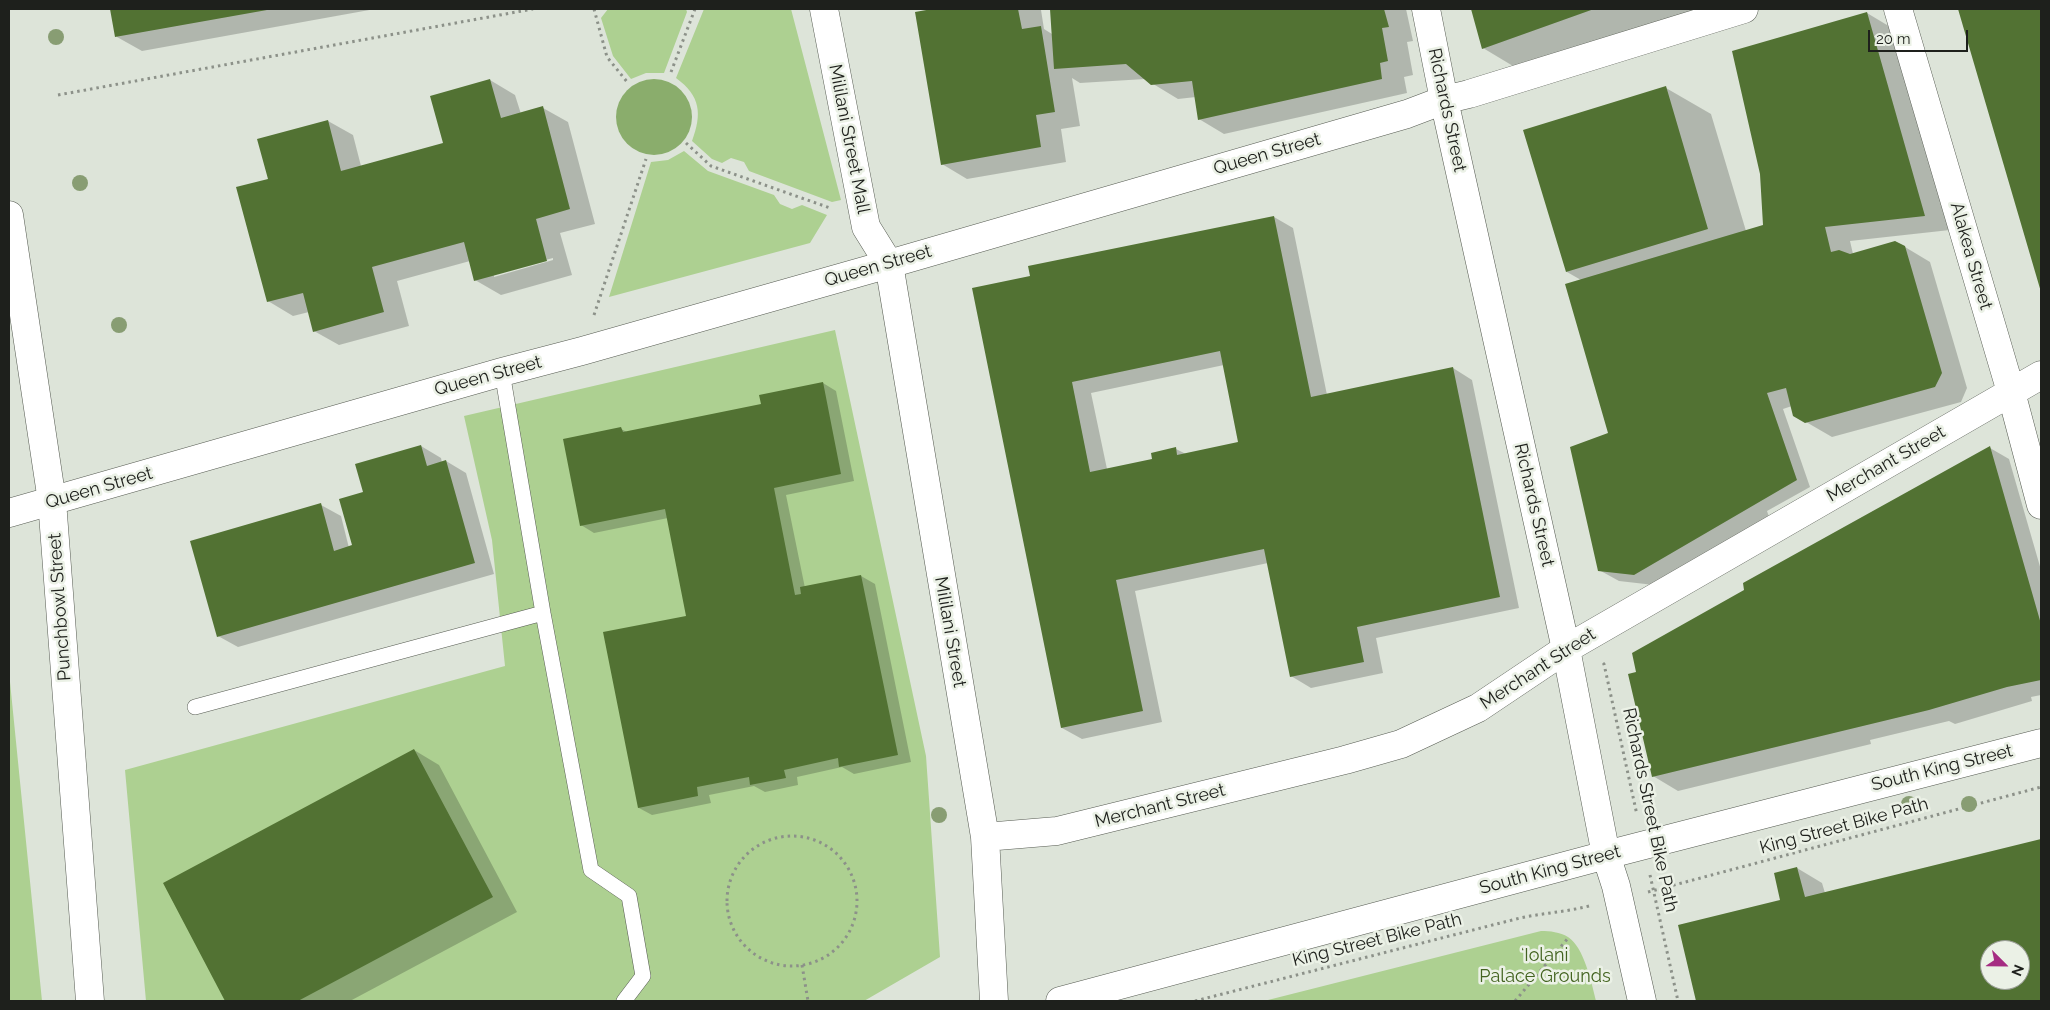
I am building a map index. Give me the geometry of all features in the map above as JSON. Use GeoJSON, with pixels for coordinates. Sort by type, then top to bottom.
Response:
{"type":"FeatureCollection","features":[{"type":"Feature","properties":{"kind":"main road","name":"Mililani Street Mall"},"geometry":{"type":"LineString","coordinates":[[824,9],[866,226],[889,264]]}},
{"type":"Feature","properties":{"kind":"main road","name":"Richards Street"},"geometry":{"type":"LineString","coordinates":[[1426,9],[1444,100],[1566,649],[1606,855],[1616,886],[1642,1001]]}},
{"type":"Feature","properties":{"kind":"main road","name":"Queen Street"},"geometry":{"type":"LineString","coordinates":[[9,513],[889,264],[1406,114],[1444,100],[1744,9]]}},
{"type":"Feature","properties":{"kind":"main road","name":"Alakea Street"},"geometry":{"type":"LineString","coordinates":[[1898,9],[2010,392],[2041,505]]}},
{"type":"Feature","properties":{"kind":"main road","name":"Punchbowl Street"},"geometry":{"type":"LineString","coordinates":[[9,215],[52,501],[90,1001]]}},
{"type":"Feature","properties":{"kind":"main road","name":"Mililani Street"},"geometry":{"type":"LineString","coordinates":[[889,264],[985,837],[994,1001]]}},
{"type":"Feature","properties":{"kind":"main road","name":"Merchant Street"},"geometry":{"type":"LineString","coordinates":[[985,837],[1057,831],[1345,760],[1401,744],[1478,708],[1566,649],[2010,392],[2041,376]]}},
{"type":"Feature","properties":{"kind":"main road","name":"South King Street"},"geometry":{"type":"LineString","coordinates":[[1060,1001],[1606,855],[2041,743]]}},
{"type":"Feature","properties":{"kind":"lane"},"geometry":{"type":"LineString","coordinates":[[502,372],[542,613],[591,870],[629,896],[643,976],[624,1001]]}},
{"type":"Feature","properties":{"kind":"lane"},"geometry":{"type":"LineString","coordinates":[[195,707],[542,613]]}},
{"type":"Feature","properties":{"kind":"path"},"geometry":{"type":"LineString","coordinates":[[58,95],[533,9]]}},
{"type":"Feature","properties":{"kind":"path"},"geometry":{"type":"LineString","coordinates":[[594,9],[607,57],[628,82]]}},
{"type":"Feature","properties":{"kind":"path"},"geometry":{"type":"LineString","coordinates":[[671,72],[695,9]]}},
{"type":"Feature","properties":{"kind":"path"},"geometry":{"type":"LineString","coordinates":[[686,143],[711,166],[833,209],[866,226]]}},
{"type":"Feature","properties":{"kind":"path"},"geometry":{"type":"LineString","coordinates":[[582,351],[646,159]]}},
{"type":"Feature","properties":{"kind":"path","name":"Richards Street Bike Path"},"geometry":{"type":"LineString","coordinates":[[1566,649],[1604,664],[1678,1001]]}},
{"type":"Feature","properties":{"kind":"path","name":"King Street Bike Path"},"geometry":{"type":"LineString","coordinates":[[1654,891],[2041,787]]}},
{"type":"Feature","properties":{"kind":"path"},"geometry":{"type":"LineString","coordinates":[[786,836],[808,837],[829,846],[845,862],[852,875],[858,897],[855,920],[844,940],[824,958],[802,965],[780,965],[758,957],[741,942],[733,929],[727,908],[728,885],[738,864],[753,848],[764,842],[786,836]]}},
{"type":"Feature","properties":{"kind":"path","name":"King Street Bike Path"},"geometry":{"type":"LineString","coordinates":[[1195,1001],[1520,918],[1546,912],[1567,912]]}},
{"type":"Feature","properties":{"kind":"path"},"geometry":{"type":"LineString","coordinates":[[1516,1001],[1569,937]]}},
{"type":"Feature","properties":{"kind":"path"},"geometry":{"type":"LineString","coordinates":[[802,965],[808,1001]]}},
{"type":"Feature","properties":{"kind":"green space"},"geometry":{"type":"Polygon","coordinates":[[[608,9],[686,9],[687,12],[664,73],[646,73],[631,79],[613,56],[601,18],[608,9]]]}},
{"type":"Feature","properties":{"kind":"green space"},"geometry":{"type":"Polygon","coordinates":[[[704,9],[791,9],[841,200],[832,202],[749,171],[744,162],[731,158],[722,163],[712,159],[692,141],[697,122],[697,106],[690,92],[676,78],[704,9]]]}},
{"type":"Feature","properties":{"kind":"green space"},"geometry":{"type":"Polygon","coordinates":[[[684,151],[708,171],[774,195],[780,204],[792,209],[802,205],[827,215],[810,243],[609,297],[651,162],[668,160],[684,151]]]}},
{"type":"Feature","properties":{"kind":"green space"},"geometry":{"type":"Polygon","coordinates":[[[835,330],[926,756],[940,957],[864,1001],[146,1001],[125,770],[505,666],[492,540],[464,416],[835,330]]]}},
{"type":"Feature","properties":{"kind":"green space"},"geometry":{"type":"Polygon","coordinates":[[[9,672],[42,1001],[9,1001],[9,672]]]}},
{"type":"Feature","properties":{"kind":"green space","name":"ʻIolani Palace Grounds"},"geometry":{"type":"Polygon","coordinates":[[[1541,931],[1562,934],[1574,942],[1583,957],[1596,1001],[1264,1001],[1541,931]]]}},
{"type":"Feature","properties":{"kind":"shaded area"},"geometry":{"type":"Polygon","coordinates":[[[647,79],[661,79],[675,85],[686,96],[692,110],[689,132],[681,144],[661,155],[647,155],[633,149],[622,138],[616,124],[616,110],[622,96],[633,85],[647,79]]]}},
{"type":"Feature","properties":{"kind":"building"},"geometry":{"type":"Polygon","coordinates":[[[110,9],[267,9],[267,10],[115,37],[110,9]]]}},
{"type":"Feature","properties":{"kind":"building"},"geometry":{"type":"Polygon","coordinates":[[[932,9],[1018,9],[1022,29],[1041,26],[1055,112],[1036,115],[1041,147],[941,165],[915,12],[932,9]]]}},
{"type":"Feature","properties":{"kind":"building"},"geometry":{"type":"Polygon","coordinates":[[[1050,9],[1384,9],[1389,27],[1382,28],[1388,61],[1380,63],[1382,79],[1198,120],[1192,81],[1151,85],[1126,64],[1054,69],[1050,9]]]}},
{"type":"Feature","properties":{"kind":"building"},"geometry":{"type":"Polygon","coordinates":[[[1471,9],[1594,9],[1482,49],[1471,9]]]}},
{"type":"Feature","properties":{"kind":"building"},"geometry":{"type":"Polygon","coordinates":[[[1958,9],[2041,9],[2041,292],[1958,9]]]}},
{"type":"Feature","properties":{"kind":"building"},"geometry":{"type":"Polygon","coordinates":[[[1867,12],[1925,216],[1825,227],[1831,252],[1839,250],[1850,254],[1895,241],[1905,246],[1942,373],[1935,387],[1805,423],[1793,416],[1786,388],[1767,393],[1797,480],[1634,575],[1598,571],[1570,447],[1608,433],[1565,284],[1763,225],[1760,174],[1732,51],[1867,12]]]}},
{"type":"Feature","properties":{"kind":"building"},"geometry":{"type":"Polygon","coordinates":[[[490,79],[501,118],[543,106],[570,209],[536,219],[547,261],[474,281],[464,242],[372,267],[384,312],[313,332],[303,293],[267,302],[236,187],[268,179],[257,139],[328,120],[341,171],[443,143],[430,96],[490,79]]]}},
{"type":"Feature","properties":{"kind":"building"},"geometry":{"type":"Polygon","coordinates":[[[1666,86],[1708,229],[1566,272],[1523,130],[1666,86]]]}},
{"type":"Feature","properties":{"kind":"building"},"geometry":{"type":"Polygon","coordinates":[[[1274,216],[1311,397],[1453,367],[1500,597],[1357,627],[1364,662],[1290,677],[1264,549],[1116,580],[1143,711],[1061,728],[972,288],[1030,276],[1028,266],[1274,216]],[[1220,351],[1072,382],[1090,472],[1152,459],[1151,453],[1176,447],[1177,455],[1238,442],[1220,351]]]}},
{"type":"Feature","properties":{"kind":"building"},"geometry":{"type":"Polygon","coordinates":[[[823,382],[841,474],[774,488],[795,595],[801,594],[800,587],[861,575],[898,755],[839,767],[838,758],[784,770],[786,778],[750,785],[749,777],[697,787],[698,796],[638,808],[603,632],[686,616],[665,509],[580,526],[563,439],[621,427],[623,432],[761,404],[759,395],[823,382]]]}},
{"type":"Feature","properties":{"kind":"building"},"geometry":{"type":"Polygon","coordinates":[[[421,445],[427,466],[446,460],[475,563],[217,637],[190,541],[321,503],[334,551],[352,545],[339,499],[363,492],[355,464],[421,445]]]}},
{"type":"Feature","properties":{"kind":"building"},"geometry":{"type":"Polygon","coordinates":[[[1990,446],[2041,624],[2041,680],[2007,687],[1929,710],[1652,777],[1628,674],[1636,672],[1632,653],[1744,590],[1743,583],[1990,446]]]}},
{"type":"Feature","properties":{"kind":"building"},"geometry":{"type":"Polygon","coordinates":[[[414,749],[493,897],[298,1001],[225,1001],[163,883],[414,749]]]}},
{"type":"Feature","properties":{"kind":"building"},"geometry":{"type":"Polygon","coordinates":[[[2041,839],[2041,1001],[1696,1001],[1678,925],[1780,900],[1774,873],[1797,867],[1805,897],[2041,839]]]}}]}
